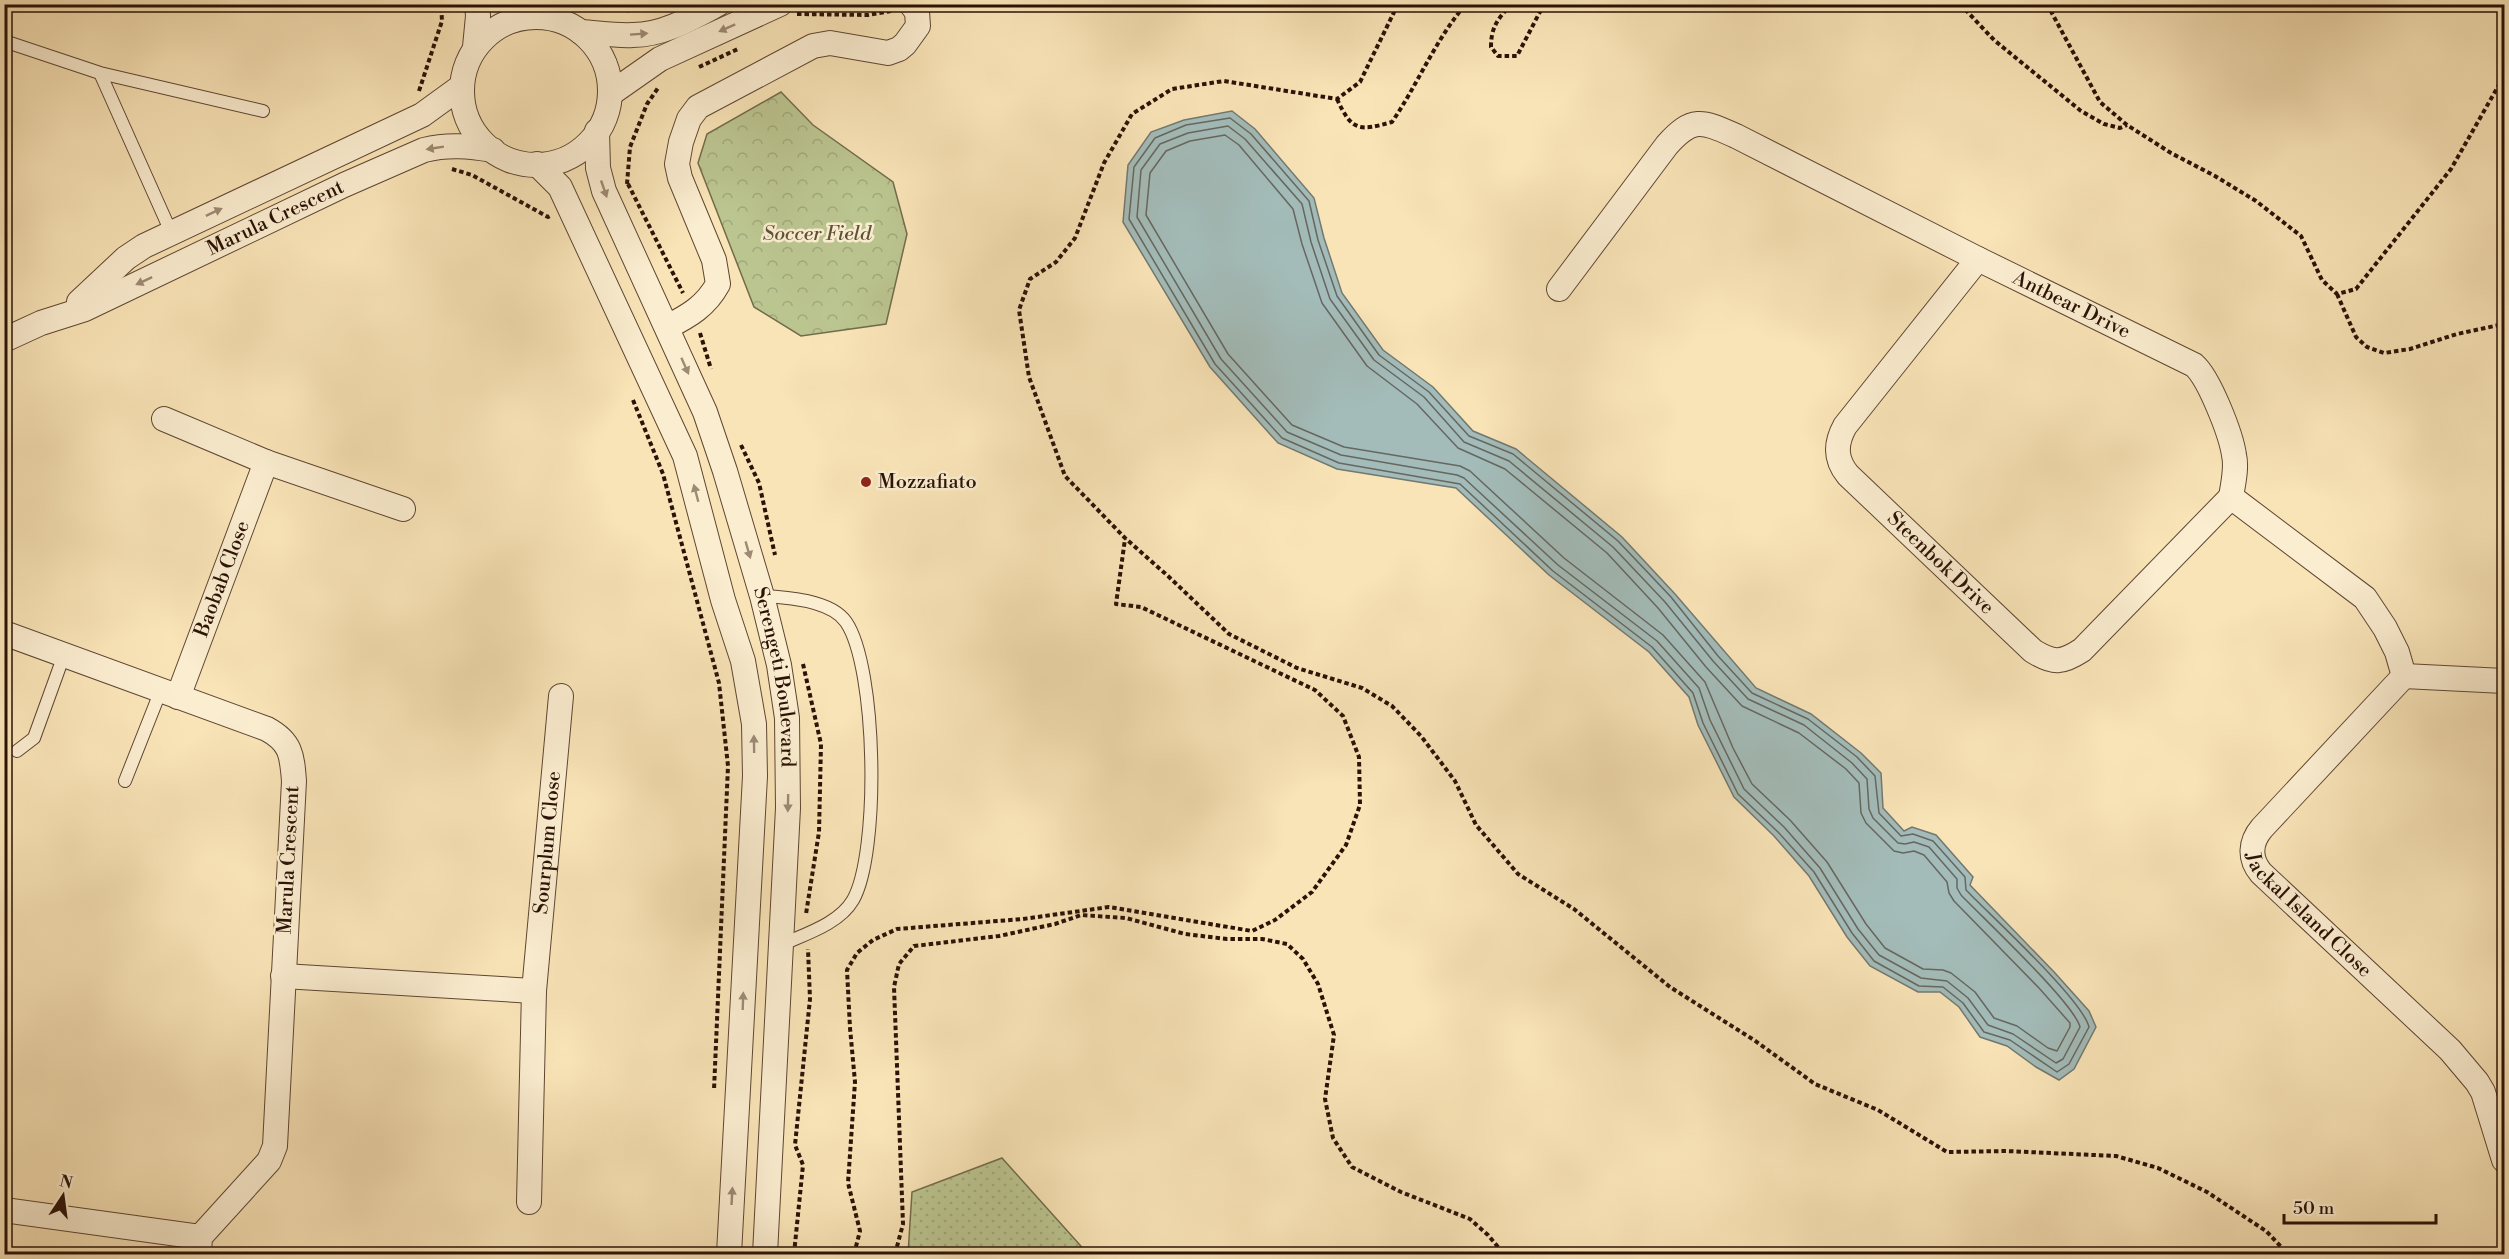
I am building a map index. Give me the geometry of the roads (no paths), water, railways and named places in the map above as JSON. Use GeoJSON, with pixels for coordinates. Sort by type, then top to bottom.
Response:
{"type":"FeatureCollection","features":[{"type":"Feature","properties":{"kind":"street"},"geometry":{"type":"LineString","coordinates":[[475,47],[477,4]]}},
{"type":"Feature","properties":{"kind":"street"},"geometry":{"type":"LineString","coordinates":[[581,32],[633,35],[651,33],[672,27],[718,4]]}},
{"type":"Feature","properties":{"kind":"street"},"geometry":{"type":"LineString","coordinates":[[667,327],[694,313],[707,302],[718,284],[714,260],[680,178],[678,164],[681,142],[689,119],[698,107],[821,43],[888,53],[899,49],[918,26],[917,12],[911,4]]}},
{"type":"Feature","properties":{"kind":"street"},"geometry":{"type":"LineString","coordinates":[[610,94],[660,59],[788,9]]}},
{"type":"Feature","properties":{"kind":"street"},"geometry":{"type":"LineString","coordinates":[[536,11],[581,32],[597,49],[607,70],[610,94],[606,117],[593,139],[573,155],[549,164],[524,164],[500,156],[480,140],[466,118],[461,93],[465,68],[475,47],[492,30],[536,11]]}},
{"type":"Feature","properties":{"kind":"street","name":"Marula Crescent"},"geometry":{"type":"LineString","coordinates":[[64,316],[126,258],[171,232],[422,115],[462,86]]}},
{"type":"Feature","properties":{"kind":"street","name":"Antbear Drive"},"geometry":{"type":"LineString","coordinates":[[1559,289],[1667,145],[1681,130],[1698,123],[1721,129],[2194,365],[2202,372],[2211,389],[2234,454],[2231,497]]}},
{"type":"Feature","properties":{"kind":"street","name":"Serengeti Boulevard"},"geometry":{"type":"LineString","coordinates":[[597,131],[598,168],[604,191],[705,412],[725,471],[762,596],[778,665],[787,718],[788,808],[765,1254]]}},
{"type":"Feature","properties":{"kind":"street","name":"Marula Crescent"},"geometry":{"type":"LineString","coordinates":[[4,340],[184,263],[354,180],[424,150],[438,146],[466,146],[493,150]]}},
{"type":"Feature","properties":{"kind":"street","name":"Serengeti Boulevard"},"geometry":{"type":"LineString","coordinates":[[537,164],[560,187],[685,456],[723,600],[743,661],[754,724],[755,776],[729,1254]]}},
{"type":"Feature","properties":{"kind":"street"},"geometry":{"type":"LineString","coordinates":[[239,200],[253,229]]}},
{"type":"Feature","properties":{"kind":"street"},"geometry":{"type":"LineString","coordinates":[[171,232],[184,263]]}},
{"type":"Feature","properties":{"kind":"street","name":"Steenbok Drive"},"geometry":{"type":"LineString","coordinates":[[1978,259],[1845,426],[1838,441],[1837,456],[1848,475],[2033,651],[2047,659],[2060,661],[2082,650],[2231,497]]}},
{"type":"Feature","properties":{"kind":"street"},"geometry":{"type":"LineString","coordinates":[[164,419],[266,462],[403,509]]}},
{"type":"Feature","properties":{"kind":"street","name":"Baobab Close"},"geometry":{"type":"LineString","coordinates":[[170,693],[266,462]]}},
{"type":"Feature","properties":{"kind":"street"},"geometry":{"type":"LineString","coordinates":[[2231,497],[2365,598],[2385,628],[2397,652],[2404,676],[2505,681]]}},
{"type":"Feature","properties":{"kind":"street","name":"Marula Crescent"},"geometry":{"type":"LineString","coordinates":[[4,633],[267,729],[281,737],[288,745],[294,781],[277,1127],[273,1152],[269,1161],[200,1246]]}},
{"type":"Feature","properties":{"kind":"street","name":"Jackal Island Close"},"geometry":{"type":"LineString","coordinates":[[2404,676],[2262,828],[2256,835],[2251,853],[2261,873],[2450,1050],[2471,1074],[2482,1092],[2505,1160]]}},
{"type":"Feature","properties":{"kind":"street","name":"Sourplum Close"},"geometry":{"type":"LineString","coordinates":[[529,1202],[534,991],[561,696]]}},
{"type":"Feature","properties":{"kind":"street"},"geometry":{"type":"LineString","coordinates":[[283,976],[534,991]]}},
{"type":"Feature","properties":{"kind":"street"},"geometry":{"type":"LineString","coordinates":[[4,1210],[200,1246]]}},
{"type":"Feature","properties":{"kind":"lane"},"geometry":{"type":"LineString","coordinates":[[4,41],[100,73],[263,111]]}},
{"type":"Feature","properties":{"kind":"lane"},"geometry":{"type":"LineString","coordinates":[[100,73],[171,232]]}},
{"type":"Feature","properties":{"kind":"lane"},"geometry":{"type":"LineString","coordinates":[[762,596],[786,597],[832,608],[846,622],[860,652],[872,736],[868,847],[861,883],[852,901],[836,919],[781,945]]}},
{"type":"Feature","properties":{"kind":"lane"},"geometry":{"type":"LineString","coordinates":[[17,751],[34,738],[64,655]]}},
{"type":"Feature","properties":{"kind":"lane"},"geometry":{"type":"LineString","coordinates":[[125,781],[170,693]]}},
{"type":"Feature","properties":{"kind":"water"},"geometry":{"type":"Polygon","coordinates":[[[1232,111],[1255,129],[1314,198],[1342,293],[1383,350],[1433,387],[1473,431],[1516,449],[1622,537],[1675,594],[1756,688],[1811,714],[1861,753],[1881,773],[1883,808],[1904,831],[1912,827],[1936,835],[1973,877],[1970,885],[2089,1011],[2096,1027],[2074,1069],[2059,1080],[2007,1046],[1980,1037],[1959,1007],[1940,992],[1918,992],[1870,966],[1847,937],[1809,876],[1774,836],[1734,797],[1698,725],[1689,697],[1649,652],[1549,575],[1456,488],[1337,469],[1278,443],[1210,367],[1123,222],[1128,165],[1151,132],[1184,120],[1232,111]]]}},
{"type":"Feature","properties":{"kind":"place","name":"Mozzafiato"},"geometry":{"type":"Point","coordinates":[866,482]}},
{"type":"Feature","properties":{"kind":"park label","name":"Soccer Field"},"geometry":{"type":"Point","coordinates":[817,234]}}]}
